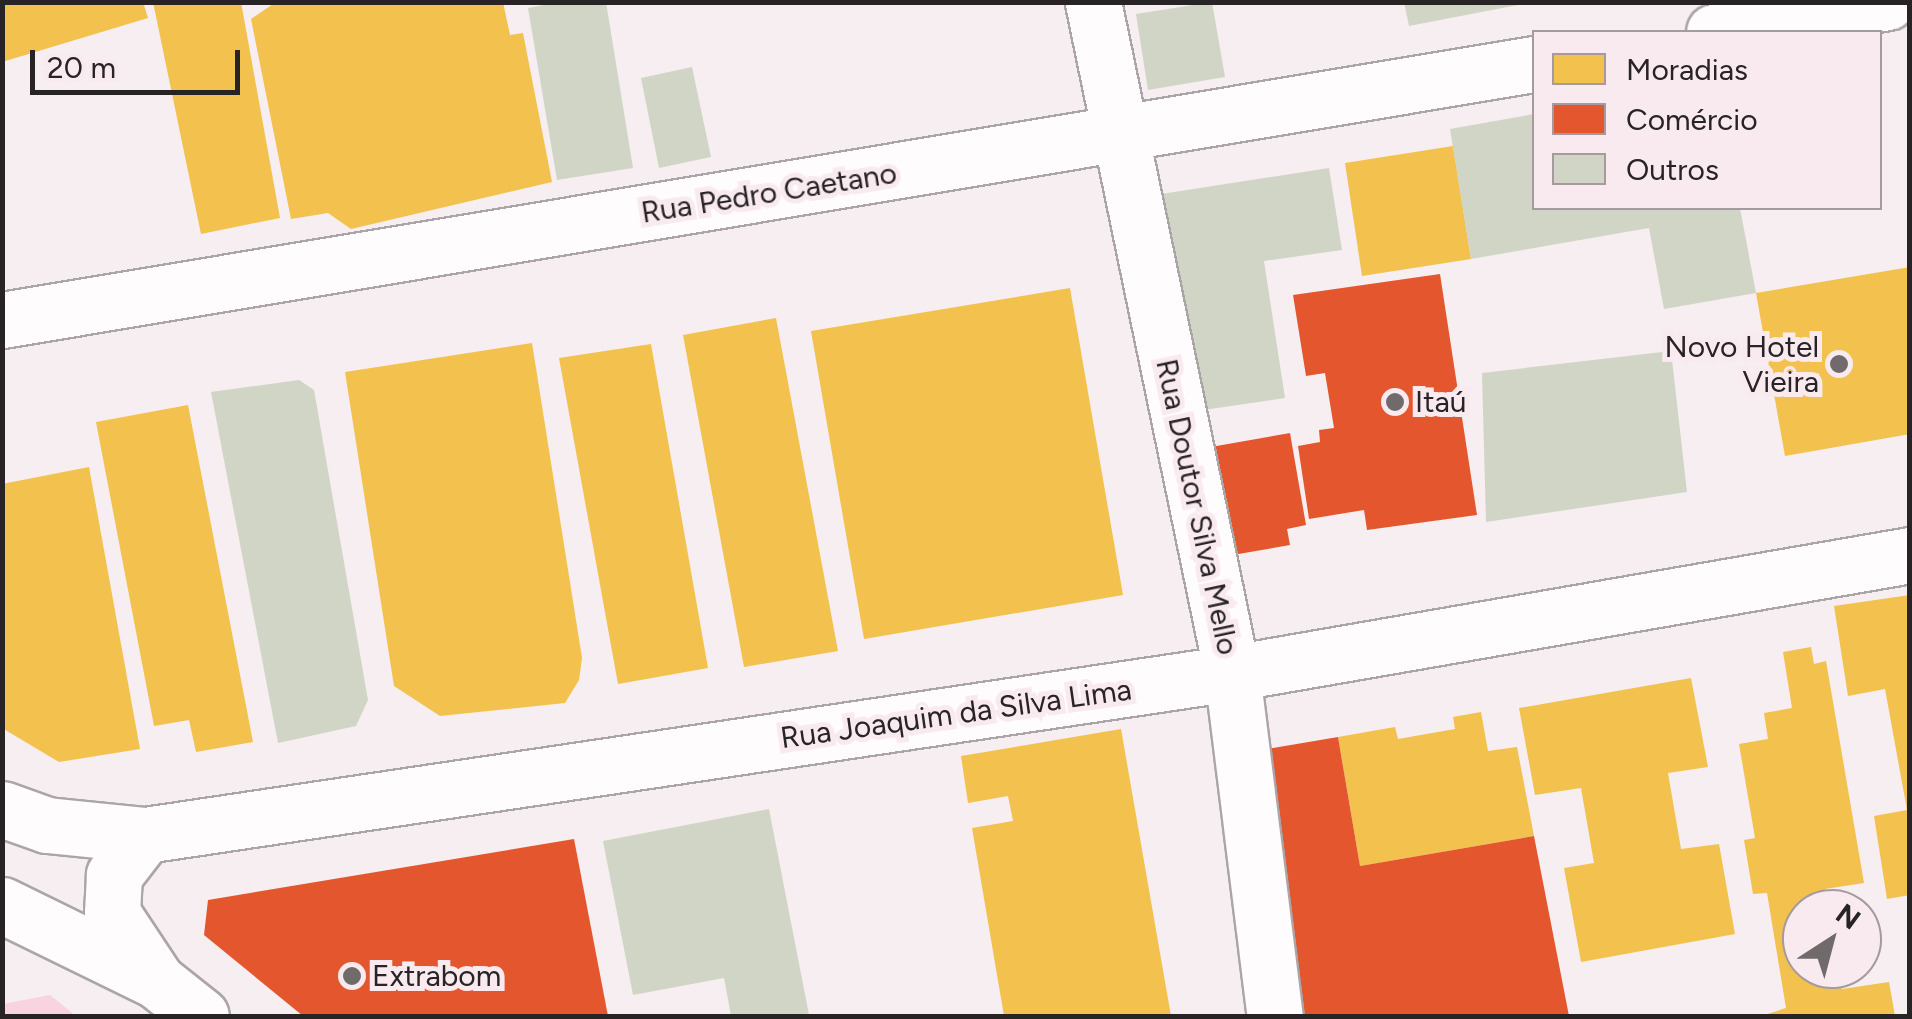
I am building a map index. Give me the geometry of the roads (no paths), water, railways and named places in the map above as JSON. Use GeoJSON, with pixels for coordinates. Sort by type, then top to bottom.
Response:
{"type":"FeatureCollection","features":[{"type":"Feature","properties":{"kind":"street","name":"Rua Doutor Silva Mello"},"geometry":{"type":"LineString","coordinates":[[1093,2],[1232,673],[1275,1016]]}},
{"type":"Feature","properties":{"kind":"street"},"geometry":{"type":"LineString","coordinates":[[1726,30],[1888,2]]}},
{"type":"Feature","properties":{"kind":"street","name":"Rua Pedro Caetano"},"geometry":{"type":"LineString","coordinates":[[2,320],[1532,64]]}},
{"type":"Feature","properties":{"kind":"street","name":"Rua Joaquim da Silva Lima"},"geometry":{"type":"LineString","coordinates":[[2,809],[47,825],[145,835],[1232,673],[1910,555]]}},
{"type":"Feature","properties":{"kind":"street"},"geometry":{"type":"LineString","coordinates":[[145,835],[114,875],[112,913],[157,981]]}},
{"type":"Feature","properties":{"kind":"street"},"geometry":{"type":"LineString","coordinates":[[2,905],[157,981],[200,1016]]}},
{"type":"Feature","properties":{"kind":"place","name":"Novo Hotel Vieira"},"geometry":{"type":"Point","coordinates":[1839,364]}},
{"type":"Feature","properties":{"kind":"place","name":"Itaú"},"geometry":{"type":"Point","coordinates":[1395,402]}},
{"type":"Feature","properties":{"kind":"place","name":"Extrabom"},"geometry":{"type":"Point","coordinates":[352,976]}}]}
